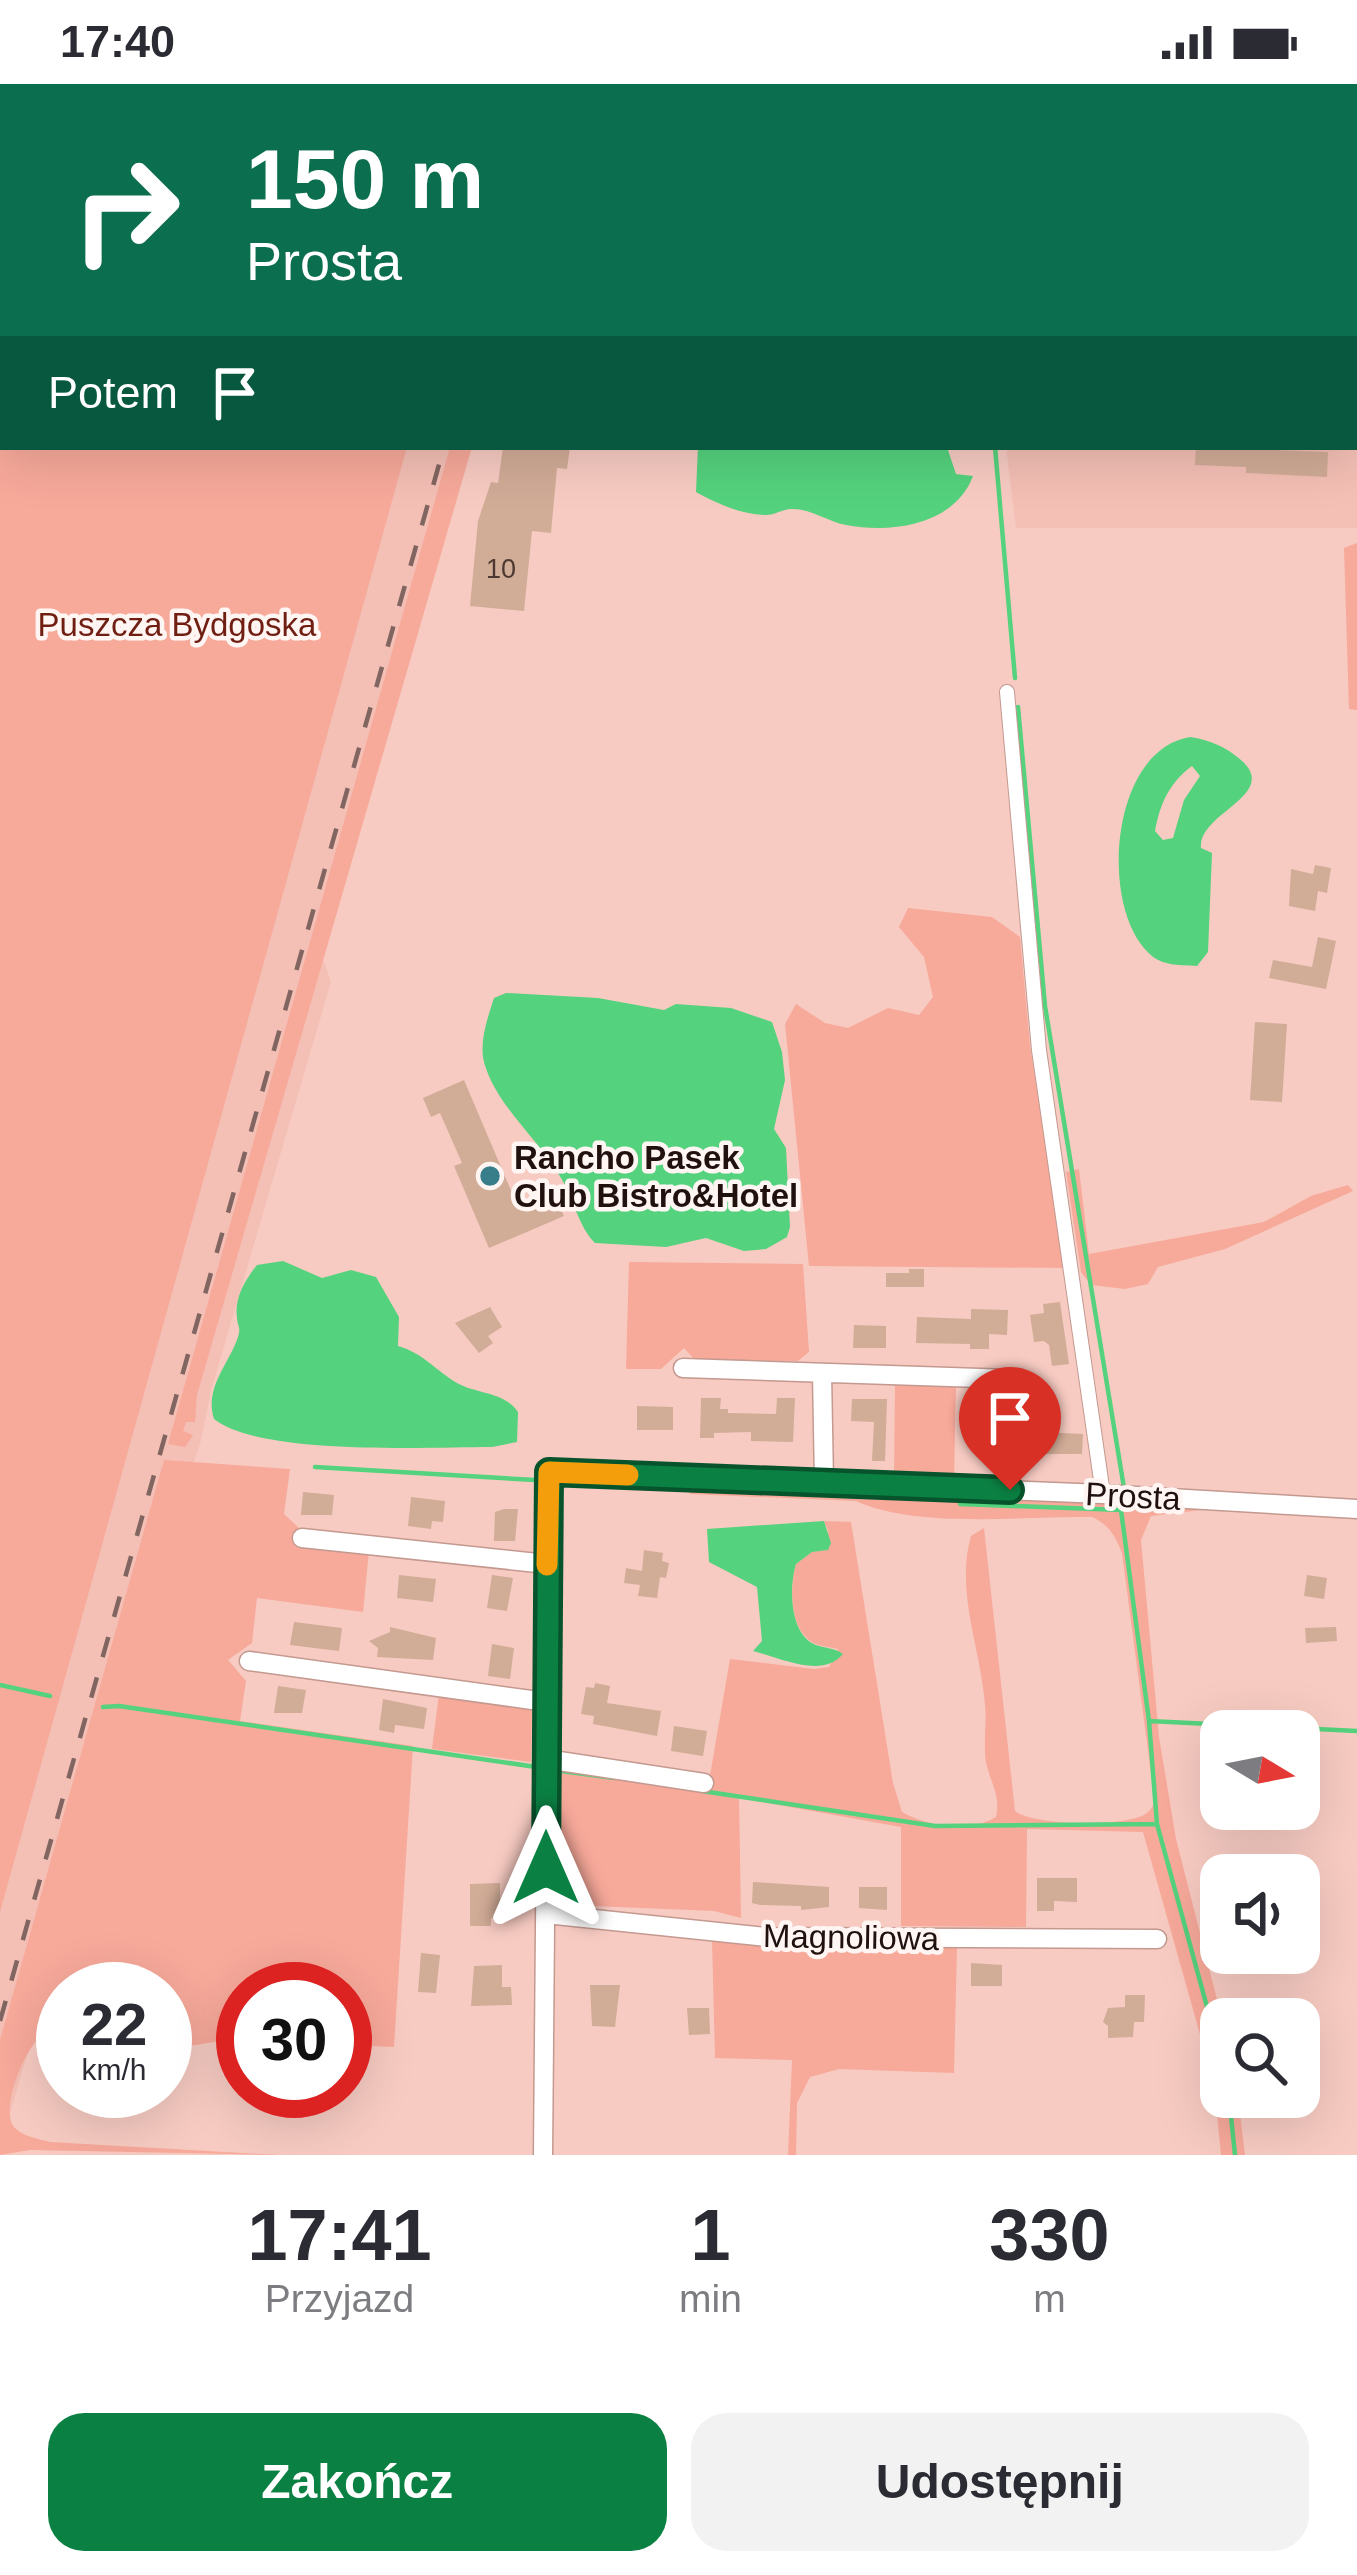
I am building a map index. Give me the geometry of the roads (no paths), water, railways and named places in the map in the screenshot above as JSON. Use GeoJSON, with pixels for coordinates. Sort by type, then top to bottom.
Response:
{"type":"FeatureCollection","features":[{"type":"Feature","properties":{"kind":"street"},"geometry":{"type":"LineString","coordinates":[[1007,692],[1040,1050],[1103,1494]]}},
{"type":"Feature","properties":{"kind":"street"},"geometry":{"type":"LineString","coordinates":[[683,1368],[1010,1378]]}},
{"type":"Feature","properties":{"kind":"street"},"geometry":{"type":"LineString","coordinates":[[821,1373],[824,1483]]}},
{"type":"Feature","properties":{"kind":"street","name":"Prosta"},"geometry":{"type":"LineString","coordinates":[[548,1564],[549,1472],[1357,1509]]}},
{"type":"Feature","properties":{"kind":"street"},"geometry":{"type":"LineString","coordinates":[[302,1538],[548,1564],[543,2155]]}},
{"type":"Feature","properties":{"kind":"street"},"geometry":{"type":"LineString","coordinates":[[249,1661],[546,1702]]}},
{"type":"Feature","properties":{"kind":"street"},"geometry":{"type":"LineString","coordinates":[[546,1765],[704,1783]]}},
{"type":"Feature","properties":{"kind":"street","name":"Magnoliowa"},"geometry":{"type":"LineString","coordinates":[[546,1914],[766,1936],[1157,1939]]}},
{"type":"Feature","properties":{"kind":"waterway"},"geometry":{"type":"LineString","coordinates":[[995,450],[1015,678]]}},
{"type":"Feature","properties":{"kind":"waterway"},"geometry":{"type":"LineString","coordinates":[[1018,707],[1045,1006],[1124,1488]]}},
{"type":"Feature","properties":{"kind":"waterway"},"geometry":{"type":"LineString","coordinates":[[315,1467],[535,1480]]}},
{"type":"Feature","properties":{"kind":"waterway"},"geometry":{"type":"LineString","coordinates":[[563,1482],[654,1488]]}},
{"type":"Feature","properties":{"kind":"waterway"},"geometry":{"type":"LineString","coordinates":[[960,1504],[1121,1510],[1149,1721]]}},
{"type":"Feature","properties":{"kind":"waterway"},"geometry":{"type":"LineString","coordinates":[[0,1685],[50,1696]]}},
{"type":"Feature","properties":{"kind":"waterway"},"geometry":{"type":"LineString","coordinates":[[103,1707],[543,1768]]}},
{"type":"Feature","properties":{"kind":"waterway"},"geometry":{"type":"LineString","coordinates":[[1157,1824],[1149,1721],[1357,1731]]}},
{"type":"Feature","properties":{"kind":"waterway"},"geometry":{"type":"LineString","coordinates":[[554,1770],[614,1778]]}},
{"type":"Feature","properties":{"kind":"waterway"},"geometry":{"type":"LineString","coordinates":[[702,1791],[935,1826],[1157,1824],[1205,1998]]}},
{"type":"Feature","properties":{"kind":"waterway"},"geometry":{"type":"LineString","coordinates":[[1231,2118],[1235,2155]]}},
{"type":"Feature","properties":{"kind":"railway"},"geometry":{"type":"LineString","coordinates":[[0,2021],[443,450]]}},
{"type":"Feature","properties":{"kind":"place","name":"Rancho Pasek Club Bistro&Hotel"},"geometry":{"type":"Point","coordinates":[490,1176]}},
{"type":"Feature","properties":{"kind":"park label","name":"Puszcza Bydgoska"},"geometry":{"type":"Point","coordinates":[177,624]}}]}
